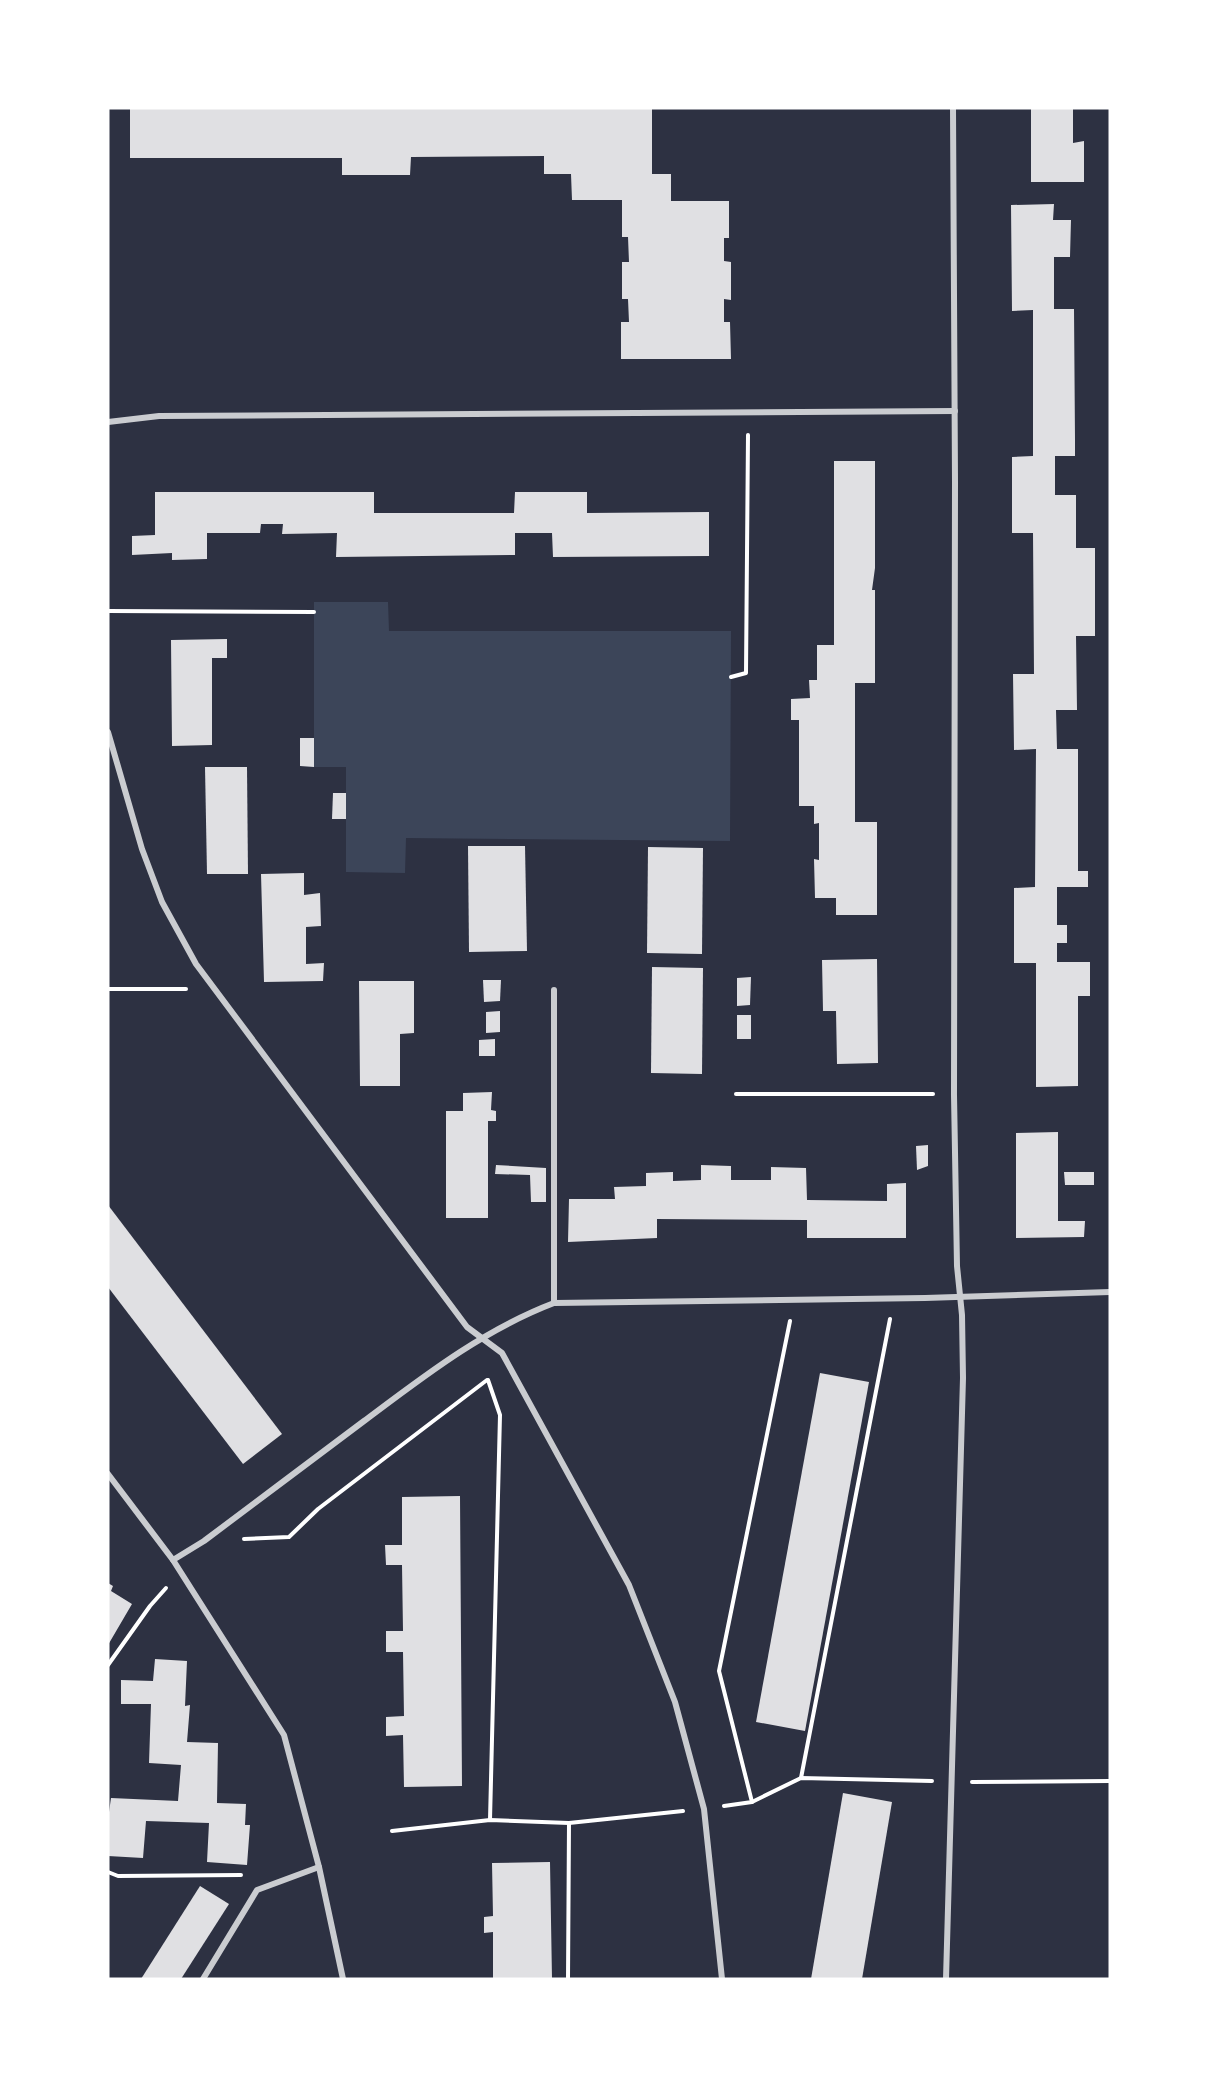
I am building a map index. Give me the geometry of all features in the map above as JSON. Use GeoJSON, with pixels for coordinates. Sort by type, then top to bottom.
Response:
{"type":"FeatureCollection","features":[{"type":"Feature","properties":{"kind":"street"},"geometry":{"type":"LineString","coordinates":[[946,1979],[963,1378],[961,1296],[956,1255],[954,1095],[953,108]]}},
{"type":"Feature","properties":{"kind":"street"},"geometry":{"type":"LineString","coordinates":[[108,422],[159,416],[955,411]]}},
{"type":"Feature","properties":{"kind":"street"},"geometry":{"type":"LineString","coordinates":[[108,732],[142,849],[162,902],[195,964],[467,1327],[502,1353],[629,1585],[675,1702],[704,1809],[722,1979]]}},
{"type":"Feature","properties":{"kind":"street"},"geometry":{"type":"LineString","coordinates":[[554,990],[554,1304]]}},
{"type":"Feature","properties":{"kind":"street"},"geometry":{"type":"LineString","coordinates":[[173,1560],[204,1541],[432,1370],[481,1338],[526,1314],[554,1304],[1110,1292]]}},
{"type":"Feature","properties":{"kind":"street"},"geometry":{"type":"LineString","coordinates":[[108,1474],[173,1560],[284,1735],[319,1866],[343,1979]]}},
{"type":"Feature","properties":{"kind":"street"},"geometry":{"type":"LineString","coordinates":[[203,1979],[257,1890],[319,1866]]}},
{"type":"Feature","properties":{"kind":"path"},"geometry":{"type":"LineString","coordinates":[[731,677],[746,673],[748,414]]}},
{"type":"Feature","properties":{"kind":"path"},"geometry":{"type":"LineString","coordinates":[[108,610],[314,612]]}},
{"type":"Feature","properties":{"kind":"path"},"geometry":{"type":"LineString","coordinates":[[108,989],[214,989]]}},
{"type":"Feature","properties":{"kind":"path"},"geometry":{"type":"LineString","coordinates":[[736,1094],[954,1095]]}},
{"type":"Feature","properties":{"kind":"path"},"geometry":{"type":"LineString","coordinates":[[801,1778],[894,1298]]}},
{"type":"Feature","properties":{"kind":"path"},"geometry":{"type":"LineString","coordinates":[[204,1541],[290,1537],[318,1509],[488,1380],[510,1368]]}},
{"type":"Feature","properties":{"kind":"path"},"geometry":{"type":"LineString","coordinates":[[488,1380],[500,1414],[490,1820]]}},
{"type":"Feature","properties":{"kind":"path"},"geometry":{"type":"LineString","coordinates":[[108,1665],[150,1606],[181,1572]]}},
{"type":"Feature","properties":{"kind":"path"},"geometry":{"type":"LineString","coordinates":[[568,1823],[568,1979]]}},
{"type":"Feature","properties":{"kind":"path"},"geometry":{"type":"LineString","coordinates":[[108,1872],[118,1876],[244,1875],[257,1890]]}},
{"type":"Feature","properties":{"kind":"shaded area"},"geometry":{"type":"Polygon","coordinates":[[[314,602],[388,602],[389,631],[731,631],[730,841],[406,838],[405,873],[346,872],[346,767],[314,767],[314,602]]]}},
{"type":"Feature","properties":{"kind":"building"},"geometry":{"type":"Polygon","coordinates":[[[130,108],[652,108],[652,174],[671,174],[671,201],[729,201],[729,238],[724,238],[724,261],[731,262],[731,300],[724,299],[724,322],[730,322],[731,359],[621,359],[621,322],[629,322],[628,299],[622,299],[622,262],[629,262],[628,237],[622,237],[622,200],[572,200],[571,174],[544,174],[544,156],[411,157],[410,175],[342,175],[342,158],[130,158],[130,108]]]}},
{"type":"Feature","properties":{"kind":"building"},"geometry":{"type":"Polygon","coordinates":[[[1031,108],[1073,108],[1073,143],[1084,141],[1084,182],[1031,182],[1031,108]]]}},
{"type":"Feature","properties":{"kind":"building"},"geometry":{"type":"Polygon","coordinates":[[[1054,204],[1053,220],[1071,220],[1070,257],[1054,257],[1054,309],[1074,309],[1075,440],[1075,456],[1055,456],[1055,495],[1076,495],[1076,548],[1095,548],[1095,636],[1076,636],[1077,710],[1056,710],[1057,749],[1078,749],[1078,871],[1088,871],[1088,887],[1057,887],[1057,925],[1067,925],[1067,943],[1057,943],[1057,962],[1090,962],[1090,996],[1078,996],[1078,1086],[1036,1087],[1036,963],[1014,963],[1014,888],[1035,887],[1036,749],[1014,750],[1013,674],[1034,674],[1033,533],[1012,533],[1012,457],[1033,456],[1033,310],[1012,311],[1011,205],[1054,204]]]}},
{"type":"Feature","properties":{"kind":"building"},"geometry":{"type":"Polygon","coordinates":[[[834,461],[875,461],[875,568],[872,590],[875,590],[875,683],[855,683],[855,822],[877,822],[877,915],[836,915],[836,898],[815,898],[814,859],[819,860],[819,823],[814,824],[814,806],[799,806],[799,720],[791,720],[791,699],[810,698],[809,680],[817,680],[817,645],[834,645],[834,461]]]}},
{"type":"Feature","properties":{"kind":"building"},"geometry":{"type":"Polygon","coordinates":[[[155,492],[374,492],[374,513],[514,513],[515,492],[587,492],[587,513],[709,512],[709,556],[553,557],[552,533],[515,533],[515,555],[336,557],[337,533],[282,534],[283,524],[261,524],[260,533],[207,533],[207,559],[172,560],[172,553],[132,555],[132,536],[155,535],[155,492]]]}},
{"type":"Feature","properties":{"kind":"building"},"geometry":{"type":"Polygon","coordinates":[[[227,639],[227,658],[212,658],[212,745],[172,746],[171,640],[227,639]]]}},
{"type":"Feature","properties":{"kind":"building"},"geometry":{"type":"Polygon","coordinates":[[[300,738],[314,738],[314,767],[300,766],[300,738]]]}},
{"type":"Feature","properties":{"kind":"building"},"geometry":{"type":"Polygon","coordinates":[[[205,767],[247,767],[248,874],[207,874],[205,767]]]}},
{"type":"Feature","properties":{"kind":"building"},"geometry":{"type":"Polygon","coordinates":[[[333,793],[346,793],[346,819],[332,819],[333,793]]]}},
{"type":"Feature","properties":{"kind":"building"},"geometry":{"type":"Polygon","coordinates":[[[468,846],[525,846],[527,951],[469,952],[468,846]]]}},
{"type":"Feature","properties":{"kind":"building"},"geometry":{"type":"Polygon","coordinates":[[[648,847],[703,848],[702,954],[647,953],[648,847]]]}},
{"type":"Feature","properties":{"kind":"building"},"geometry":{"type":"Polygon","coordinates":[[[304,873],[304,895],[320,893],[321,926],[306,927],[306,964],[324,963],[323,981],[264,982],[261,874],[304,873]]]}},
{"type":"Feature","properties":{"kind":"building"},"geometry":{"type":"Polygon","coordinates":[[[877,959],[878,1063],[837,1064],[836,1011],[823,1011],[822,960],[877,959]]]}},
{"type":"Feature","properties":{"kind":"building"},"geometry":{"type":"Polygon","coordinates":[[[652,967],[703,968],[702,1074],[651,1073],[652,967]]]}},
{"type":"Feature","properties":{"kind":"building"},"geometry":{"type":"Polygon","coordinates":[[[751,977],[750,1005],[737,1006],[737,978],[751,977]]]}},
{"type":"Feature","properties":{"kind":"building"},"geometry":{"type":"Polygon","coordinates":[[[483,980],[501,980],[500,1001],[484,1002],[483,980]]]}},
{"type":"Feature","properties":{"kind":"building"},"geometry":{"type":"Polygon","coordinates":[[[359,981],[414,981],[414,1033],[400,1034],[400,1086],[360,1086],[359,981]]]}},
{"type":"Feature","properties":{"kind":"building"},"geometry":{"type":"Polygon","coordinates":[[[500,1011],[500,1032],[486,1033],[486,1012],[500,1011]]]}},
{"type":"Feature","properties":{"kind":"building"},"geometry":{"type":"Polygon","coordinates":[[[737,1015],[751,1015],[751,1039],[737,1039],[737,1015]]]}},
{"type":"Feature","properties":{"kind":"building"},"geometry":{"type":"Polygon","coordinates":[[[495,1039],[495,1056],[479,1056],[479,1040],[495,1039]]]}},
{"type":"Feature","properties":{"kind":"building"},"geometry":{"type":"Polygon","coordinates":[[[492,1092],[491,1110],[496,1111],[496,1121],[488,1121],[488,1218],[446,1218],[446,1111],[463,1111],[463,1093],[492,1092]]]}},
{"type":"Feature","properties":{"kind":"building"},"geometry":{"type":"Polygon","coordinates":[[[1058,1132],[1058,1221],[1085,1221],[1084,1237],[1016,1238],[1016,1133],[1058,1132]]]}},
{"type":"Feature","properties":{"kind":"building"},"geometry":{"type":"Polygon","coordinates":[[[928,1145],[928,1166],[917,1170],[916,1146],[928,1145]]]}},
{"type":"Feature","properties":{"kind":"building"},"geometry":{"type":"Polygon","coordinates":[[[496,1165],[546,1168],[546,1202],[531,1202],[530,1175],[495,1174],[496,1165]]]}},
{"type":"Feature","properties":{"kind":"building"},"geometry":{"type":"Polygon","coordinates":[[[701,1165],[731,1166],[731,1180],[771,1180],[771,1167],[806,1168],[807,1200],[887,1201],[887,1184],[906,1183],[906,1238],[807,1238],[807,1220],[657,1219],[657,1238],[568,1242],[569,1199],[615,1199],[614,1187],[646,1186],[646,1173],[673,1172],[673,1181],[701,1180],[701,1165]]]}},
{"type":"Feature","properties":{"kind":"building"},"geometry":{"type":"Polygon","coordinates":[[[1064,1172],[1094,1172],[1094,1185],[1065,1185],[1064,1172]]]}},
{"type":"Feature","properties":{"kind":"building"},"geometry":{"type":"Polygon","coordinates":[[[108,1205],[282,1434],[243,1464],[108,1287],[108,1205]]]}},
{"type":"Feature","properties":{"kind":"building"},"geometry":{"type":"Polygon","coordinates":[[[820,1373],[869,1382],[805,1731],[756,1722],[820,1373]]]}},
{"type":"Feature","properties":{"kind":"building"},"geometry":{"type":"Polygon","coordinates":[[[460,1496],[462,1786],[404,1787],[403,1735],[386,1736],[386,1717],[404,1716],[403,1652],[386,1652],[386,1631],[403,1631],[402,1565],[386,1565],[385,1545],[402,1545],[402,1497],[460,1496]]]}},
{"type":"Feature","properties":{"kind":"building"},"geometry":{"type":"Polygon","coordinates":[[[108,1583],[113,1586],[111,1591],[132,1604],[108,1645],[108,1583]]]}},
{"type":"Feature","properties":{"kind":"building"},"geometry":{"type":"Polygon","coordinates":[[[155,1659],[187,1661],[185,1706],[190,1705],[187,1742],[218,1743],[217,1803],[246,1804],[245,1825],[250,1825],[247,1865],[207,1862],[209,1823],[146,1821],[143,1858],[108,1856],[108,1819],[111,1798],[178,1801],[181,1765],[149,1763],[151,1704],[121,1704],[121,1680],[153,1681],[155,1659]]]}},
{"type":"Feature","properties":{"kind":"building"},"geometry":{"type":"Polygon","coordinates":[[[843,1793],[892,1802],[862,1979],[811,1979],[843,1793]]]}},
{"type":"Feature","properties":{"kind":"building"},"geometry":{"type":"Polygon","coordinates":[[[550,1862],[552,1979],[493,1979],[493,1932],[484,1933],[484,1917],[493,1916],[492,1863],[550,1862]]]}},
{"type":"Feature","properties":{"kind":"building"},"geometry":{"type":"Polygon","coordinates":[[[200,1886],[229,1904],[181,1979],[141,1979],[200,1886]]]}}]}
